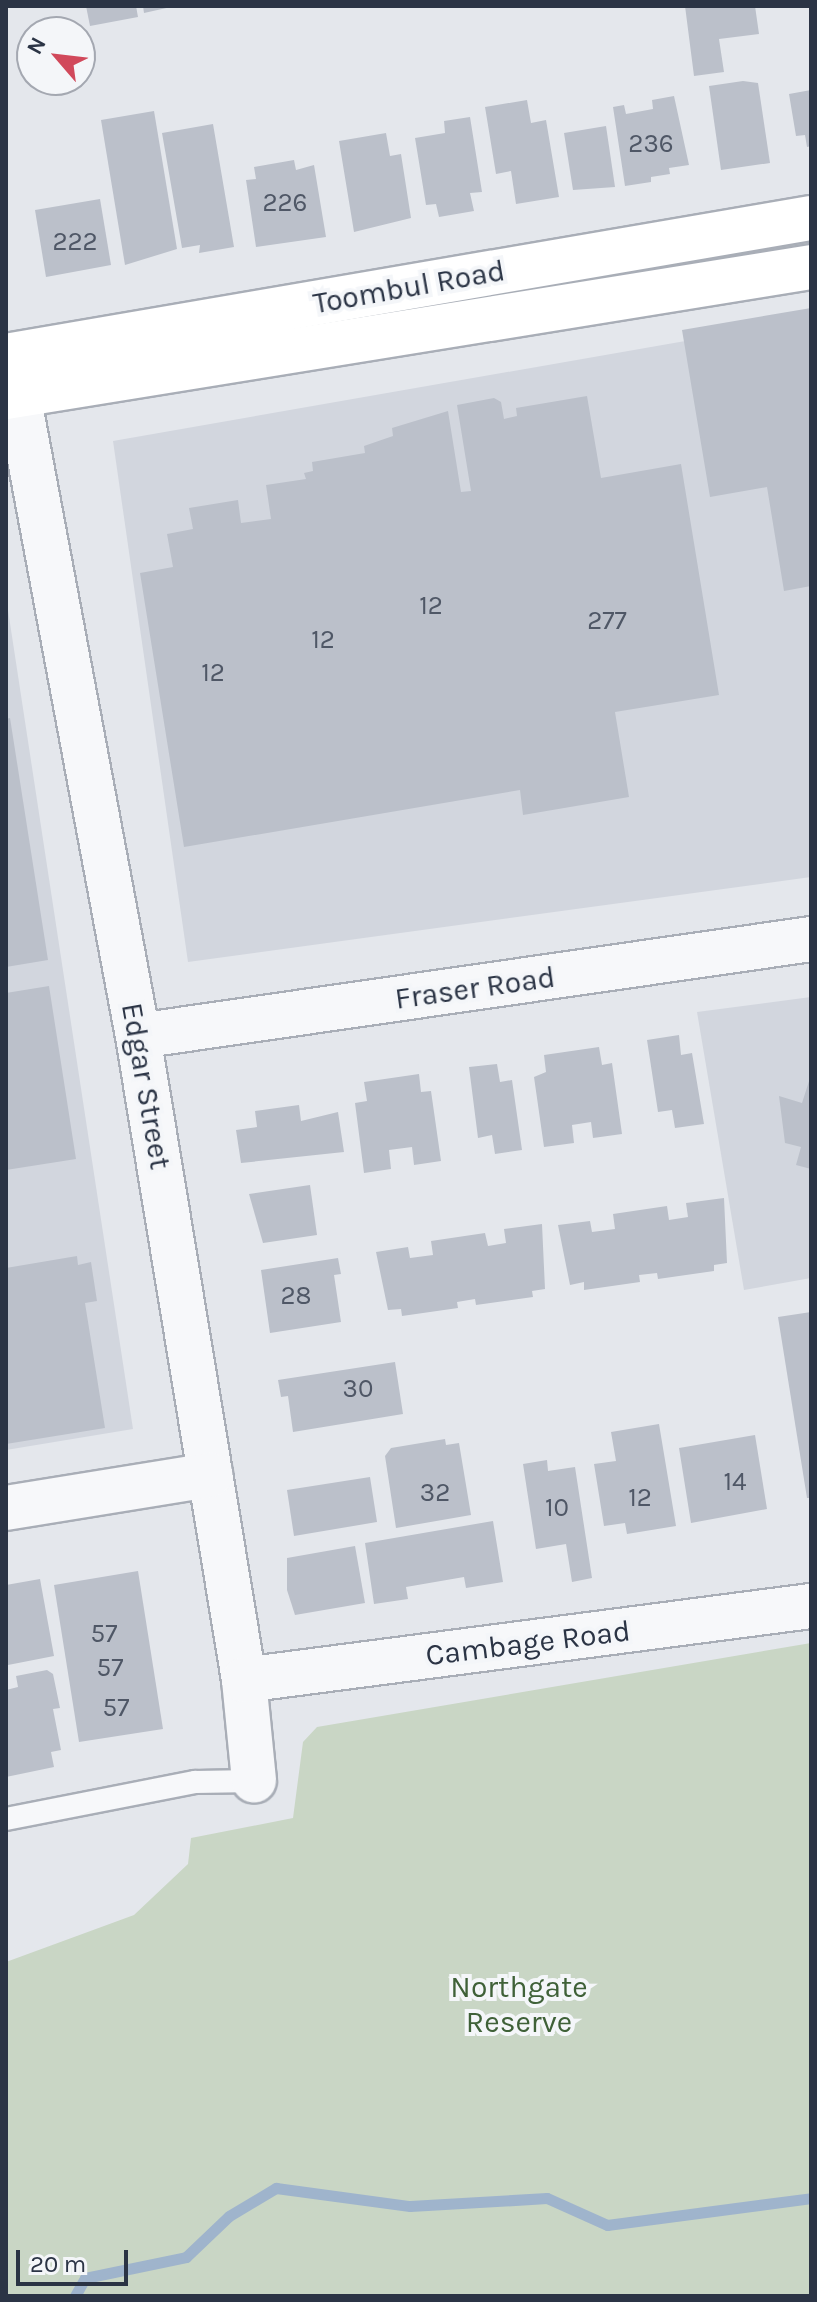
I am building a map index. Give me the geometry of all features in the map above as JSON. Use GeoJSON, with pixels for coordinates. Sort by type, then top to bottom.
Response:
{"type":"FeatureCollection","features":[{"type":"Feature","properties":{"kind":"main road","name":"Toombul Road"},"geometry":{"type":"LineString","coordinates":[[10,382],[811,218]]}},
{"type":"Feature","properties":{"kind":"main road","name":"Toombul Road"},"geometry":{"type":"LineString","coordinates":[[10,382],[811,267]]}},
{"type":"Feature","properties":{"kind":"street","name":"Edgar Street"},"geometry":{"type":"LineString","coordinates":[[10,382],[138,1036],[244,1680],[254,1781]]}},
{"type":"Feature","properties":{"kind":"street","name":"Fraser Road"},"geometry":{"type":"LineString","coordinates":[[138,1036],[811,939]]}},
{"type":"Feature","properties":{"kind":"street"},"geometry":{"type":"LineString","coordinates":[[6,1508],[210,1475]]}},
{"type":"Feature","properties":{"kind":"street","name":"Cambage Road"},"geometry":{"type":"LineString","coordinates":[[244,1680],[811,1606]]}},
{"type":"Feature","properties":{"kind":"lane"},"geometry":{"type":"LineString","coordinates":[[6,1819],[195,1782],[254,1781]]}},
{"type":"Feature","properties":{"kind":"shaded area"},"geometry":{"type":"Polygon","coordinates":[[[811,319],[811,877],[188,962],[113,441],[811,319]]]}},
{"type":"Feature","properties":{"kind":"shaded area"},"geometry":{"type":"Polygon","coordinates":[[[6,597],[133,1429],[6,1450],[6,597]]]}},
{"type":"Feature","properties":{"kind":"shaded area"},"geometry":{"type":"Polygon","coordinates":[[[811,997],[811,1278],[744,1290],[697,1012],[811,997]]]}},
{"type":"Feature","properties":{"kind":"green space","name":"Northgate Reserve"},"geometry":{"type":"Polygon","coordinates":[[[811,1643],[811,2296],[6,2296],[6,1962],[134,1915],[188,1864],[191,1838],[293,1818],[303,1742],[317,1727],[811,1643]]]}},
{"type":"Feature","properties":{"kind":"building"},"geometry":{"type":"Polygon","coordinates":[[[86,6],[136,6],[138,17],[96,25],[96,16],[88,16],[86,6]]]}},
{"type":"Feature","properties":{"kind":"building"},"geometry":{"type":"Polygon","coordinates":[[[143,6],[171,6],[171,7],[144,13],[143,6]]]}},
{"type":"Feature","properties":{"kind":"building"},"geometry":{"type":"Polygon","coordinates":[[[685,6],[755,6],[759,34],[719,39],[724,72],[694,76],[685,6]]]}},
{"type":"Feature","properties":{"kind":"building"},"geometry":{"type":"Polygon","coordinates":[[[743,81],[758,83],[770,163],[721,170],[709,86],[743,81]]]}},
{"type":"Feature","properties":{"kind":"building"},"geometry":{"type":"Polygon","coordinates":[[[811,90],[811,146],[807,147],[805,135],[796,136],[789,94],[811,90]]]}},
{"type":"Feature","properties":{"kind":"building"},"geometry":{"type":"Polygon","coordinates":[[[674,96],[689,165],[669,168],[670,174],[651,177],[651,182],[625,186],[613,107],[624,105],[626,114],[653,109],[652,100],[674,96]]]}},
{"type":"Feature","properties":{"kind":"building"},"geometry":{"type":"Polygon","coordinates":[[[527,100],[531,123],[546,120],[559,197],[516,204],[511,171],[496,174],[485,107],[527,100]]]}},
{"type":"Feature","properties":{"kind":"building"},"geometry":{"type":"Polygon","coordinates":[[[154,111],[177,249],[125,265],[101,120],[154,111]]]}},
{"type":"Feature","properties":{"kind":"building"},"geometry":{"type":"Polygon","coordinates":[[[470,117],[482,192],[470,193],[474,211],[439,217],[436,204],[426,205],[415,138],[445,133],[444,121],[470,117]]]}},
{"type":"Feature","properties":{"kind":"building"},"geometry":{"type":"Polygon","coordinates":[[[213,124],[234,247],[199,253],[200,245],[182,248],[162,133],[213,124]]]}},
{"type":"Feature","properties":{"kind":"building"},"geometry":{"type":"Polygon","coordinates":[[[606,126],[615,187],[573,190],[564,133],[606,126]]]}},
{"type":"Feature","properties":{"kind":"building"},"geometry":{"type":"Polygon","coordinates":[[[386,133],[390,156],[401,154],[411,218],[354,232],[339,141],[386,133]]]}},
{"type":"Feature","properties":{"kind":"building"},"geometry":{"type":"Polygon","coordinates":[[[294,160],[296,170],[314,165],[326,237],[256,247],[246,180],[256,179],[254,167],[294,160]]]}},
{"type":"Feature","properties":{"kind":"building"},"geometry":{"type":"Polygon","coordinates":[[[100,199],[111,265],[46,277],[35,210],[100,199]]]}},
{"type":"Feature","properties":{"kind":"building"},"geometry":{"type":"Polygon","coordinates":[[[811,308],[811,586],[784,591],[767,487],[710,497],[682,330],[811,308]]]}},
{"type":"Feature","properties":{"kind":"building"},"geometry":{"type":"Polygon","coordinates":[[[587,396],[601,478],[681,464],[719,695],[615,712],[629,797],[523,815],[520,790],[184,847],[140,573],[173,567],[167,534],[193,529],[189,508],[238,500],[241,523],[271,519],[266,485],[306,479],[304,473],[313,471],[312,462],[365,453],[364,446],[393,436],[392,428],[448,411],[461,492],[471,491],[457,405],[494,398],[501,402],[504,419],[517,416],[516,408],[587,396]]]}},
{"type":"Feature","properties":{"kind":"building"},"geometry":{"type":"Polygon","coordinates":[[[10,718],[48,960],[6,967],[6,719],[10,718]]]}},
{"type":"Feature","properties":{"kind":"building"},"geometry":{"type":"Polygon","coordinates":[[[49,986],[76,1159],[6,1170],[6,993],[49,986]]]}},
{"type":"Feature","properties":{"kind":"building"},"geometry":{"type":"Polygon","coordinates":[[[679,1035],[681,1055],[692,1053],[704,1124],[675,1128],[672,1110],[658,1112],[647,1040],[679,1035]]]}},
{"type":"Feature","properties":{"kind":"building"},"geometry":{"type":"Polygon","coordinates":[[[599,1047],[602,1065],[612,1063],[622,1134],[593,1138],[591,1122],[572,1125],[574,1143],[544,1147],[534,1077],[546,1072],[544,1055],[599,1047]]]}},
{"type":"Feature","properties":{"kind":"building"},"geometry":{"type":"Polygon","coordinates":[[[497,1064],[500,1082],[512,1080],[522,1150],[495,1154],[492,1135],[478,1138],[469,1067],[497,1064]]]}},
{"type":"Feature","properties":{"kind":"building"},"geometry":{"type":"Polygon","coordinates":[[[419,1074],[421,1092],[431,1091],[441,1161],[414,1165],[412,1147],[389,1150],[391,1169],[364,1173],[355,1103],[367,1101],[364,1082],[419,1074]]]}},
{"type":"Feature","properties":{"kind":"building"},"geometry":{"type":"Polygon","coordinates":[[[811,1075],[811,1169],[796,1165],[801,1147],[785,1143],[779,1096],[802,1103],[811,1075]]]}},
{"type":"Feature","properties":{"kind":"building"},"geometry":{"type":"Polygon","coordinates":[[[299,1105],[301,1121],[338,1112],[344,1152],[241,1163],[236,1130],[257,1127],[255,1111],[299,1105]]]}},
{"type":"Feature","properties":{"kind":"building"},"geometry":{"type":"Polygon","coordinates":[[[310,1185],[317,1235],[263,1243],[249,1194],[310,1185]]]}},
{"type":"Feature","properties":{"kind":"building"},"geometry":{"type":"Polygon","coordinates":[[[724,1198],[727,1263],[714,1265],[714,1271],[658,1279],[657,1273],[639,1275],[640,1282],[584,1290],[584,1282],[570,1285],[558,1225],[590,1221],[592,1232],[615,1229],[613,1214],[667,1206],[669,1220],[688,1217],[686,1203],[724,1198]]]}},
{"type":"Feature","properties":{"kind":"building"},"geometry":{"type":"Polygon","coordinates":[[[542,1224],[545,1289],[532,1291],[533,1297],[476,1305],[475,1299],[457,1302],[458,1308],[402,1316],[401,1309],[388,1310],[376,1252],[408,1247],[410,1258],[433,1255],[431,1241],[485,1233],[488,1246],[506,1243],[504,1229],[542,1224]]]}},
{"type":"Feature","properties":{"kind":"building"},"geometry":{"type":"Polygon","coordinates":[[[77,1256],[78,1265],[91,1262],[97,1301],[85,1303],[105,1428],[6,1444],[6,1268],[77,1256]]]}},
{"type":"Feature","properties":{"kind":"building"},"geometry":{"type":"Polygon","coordinates":[[[338,1258],[341,1274],[334,1275],[341,1322],[270,1333],[261,1270],[338,1258]]]}},
{"type":"Feature","properties":{"kind":"building"},"geometry":{"type":"Polygon","coordinates":[[[811,1312],[811,1498],[807,1498],[778,1317],[811,1312]]]}},
{"type":"Feature","properties":{"kind":"building"},"geometry":{"type":"Polygon","coordinates":[[[395,1362],[403,1414],[293,1432],[288,1396],[281,1397],[278,1380],[395,1362]]]}},
{"type":"Feature","properties":{"kind":"building"},"geometry":{"type":"Polygon","coordinates":[[[659,1424],[676,1526],[627,1534],[625,1523],[604,1526],[594,1464],[616,1461],[611,1432],[659,1424]]]}},
{"type":"Feature","properties":{"kind":"building"},"geometry":{"type":"Polygon","coordinates":[[[755,1435],[767,1509],[691,1523],[679,1448],[755,1435]]]}},
{"type":"Feature","properties":{"kind":"building"},"geometry":{"type":"Polygon","coordinates":[[[445,1439],[446,1445],[459,1443],[471,1515],[396,1528],[385,1456],[391,1448],[445,1439]]]}},
{"type":"Feature","properties":{"kind":"building"},"geometry":{"type":"Polygon","coordinates":[[[547,1460],[548,1471],[575,1467],[592,1578],[572,1582],[566,1544],[536,1549],[523,1464],[547,1460]]]}},
{"type":"Feature","properties":{"kind":"building"},"geometry":{"type":"Polygon","coordinates":[[[370,1477],[377,1522],[294,1536],[287,1490],[370,1477]]]}},
{"type":"Feature","properties":{"kind":"building"},"geometry":{"type":"Polygon","coordinates":[[[493,1521],[503,1582],[466,1588],[464,1577],[406,1587],[408,1599],[374,1604],[365,1543],[493,1521]]]}},
{"type":"Feature","properties":{"kind":"building"},"geometry":{"type":"Polygon","coordinates":[[[355,1546],[365,1603],[295,1615],[287,1590],[287,1558],[355,1546]]]}},
{"type":"Feature","properties":{"kind":"building"},"geometry":{"type":"Polygon","coordinates":[[[138,1571],[163,1729],[79,1742],[54,1585],[138,1571]]]}},
{"type":"Feature","properties":{"kind":"building"},"geometry":{"type":"Polygon","coordinates":[[[40,1579],[54,1656],[8,1665],[6,1585],[40,1579]]]}},
{"type":"Feature","properties":{"kind":"building"},"geometry":{"type":"Polygon","coordinates":[[[47,1670],[53,1674],[60,1708],[53,1709],[61,1750],[51,1752],[54,1767],[6,1777],[6,1690],[18,1687],[16,1676],[47,1670]]]}},
{"type":"Feature","properties":{"kind":"waterway"},"geometry":{"type":"LineString","coordinates":[[75,2296],[85,2278],[186,2257],[229,2216],[276,2188],[410,2206],[547,2198],[607,2225],[811,2198]]}}]}
